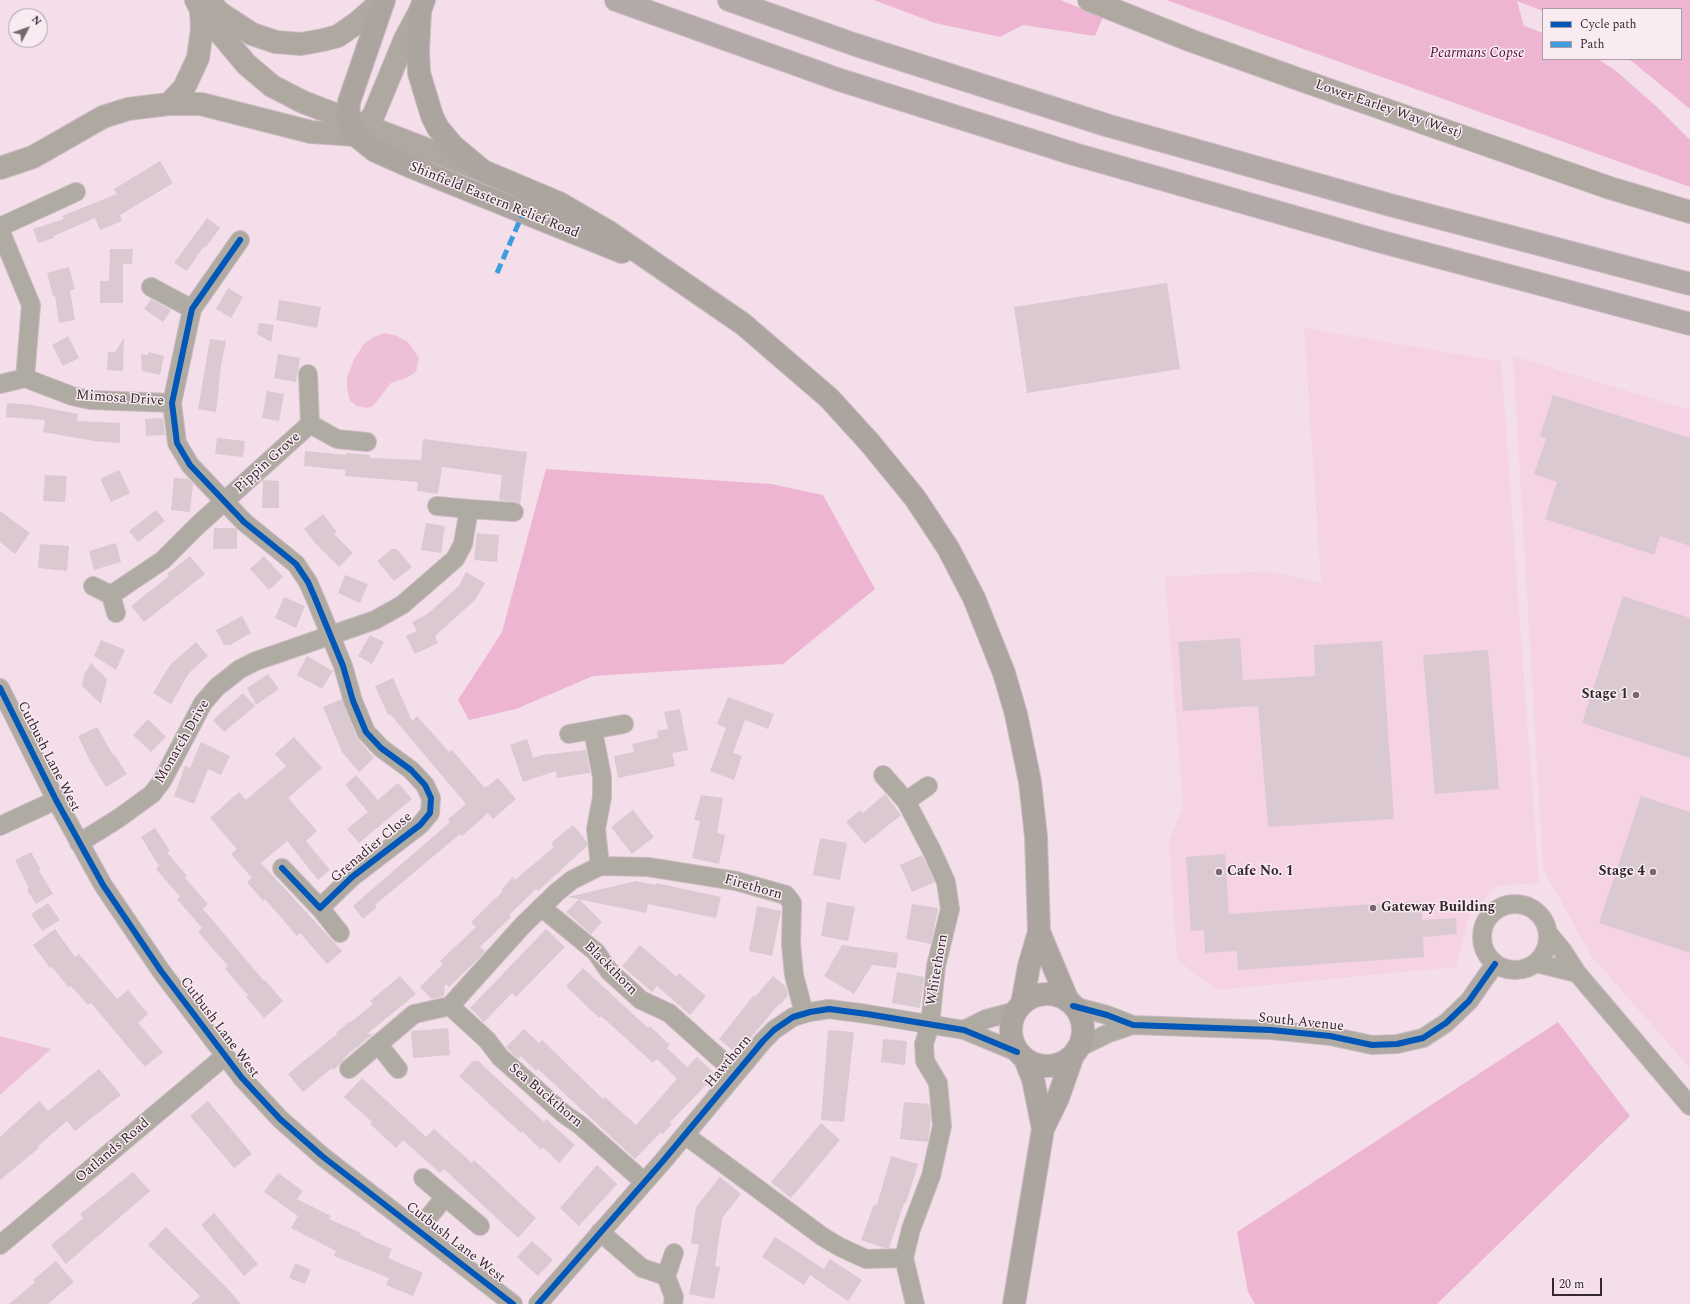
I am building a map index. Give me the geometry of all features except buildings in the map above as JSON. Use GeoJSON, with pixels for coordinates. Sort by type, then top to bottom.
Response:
{"type":"FeatureCollection","features":[{"type":"Feature","properties":{"kind":"highway"},"geometry":{"type":"LineString","coordinates":[[616,0],[837,79],[1074,154],[1382,242],[1690,324]]}},
{"type":"Feature","properties":{"kind":"highway"},"geometry":{"type":"LineString","coordinates":[[729,0],[853,44],[1106,124],[1390,205],[1690,284]]}},
{"type":"Feature","properties":{"kind":"main road"},"geometry":{"type":"LineString","coordinates":[[201,3],[220,13],[252,34],[276,42],[301,44],[338,36],[358,22],[383,0]]}},
{"type":"Feature","properties":{"kind":"main road"},"geometry":{"type":"LineString","coordinates":[[356,127],[349,102],[383,0]]}},
{"type":"Feature","properties":{"kind":"main road","name":"Lower Earley Way (West)"},"geometry":{"type":"LineString","coordinates":[[1089,0],[1192,41],[1284,74],[1610,188],[1690,212]]}},
{"type":"Feature","properties":{"kind":"main road"},"geometry":{"type":"LineString","coordinates":[[169,104],[184,88],[198,58],[202,29],[201,3]]}},
{"type":"Feature","properties":{"kind":"main road"},"geometry":{"type":"LineString","coordinates":[[201,3],[246,64],[272,86],[356,127]]}},
{"type":"Feature","properties":{"kind":"main road"},"geometry":{"type":"LineString","coordinates":[[0,168],[33,157],[103,117],[128,109],[169,104],[201,104],[311,132],[356,127],[374,114],[405,39],[422,5]]}},
{"type":"Feature","properties":{"kind":"main road","name":"Shinfield Eastern Relief Road"},"geometry":{"type":"LineString","coordinates":[[422,5],[418,51],[419,73],[427,103],[438,128],[453,146],[483,171]]}},
{"type":"Feature","properties":{"kind":"main road","name":"Shinfield Eastern Relief Road"},"geometry":{"type":"LineString","coordinates":[[356,127],[483,171],[559,203],[609,232],[653,264],[743,324],[828,398],[870,443],[915,498],[948,548],[990,635],[1004,673],[1016,714],[1030,782],[1036,837],[1039,932],[1019,1007]]}},
{"type":"Feature","properties":{"kind":"main road","name":"Shinfield Eastern Relief Road"},"geometry":{"type":"LineString","coordinates":[[356,127],[375,151],[548,224],[653,264]]}},
{"type":"Feature","properties":{"kind":"main road","name":"Shinfield Eastern Relief Road"},"geometry":{"type":"LineString","coordinates":[[1039,932],[1071,1004]]}},
{"type":"Feature","properties":{"kind":"main road"},"geometry":{"type":"LineString","coordinates":[[1014,1304],[1043,1129],[1058,1098],[1082,1038],[1083,1026],[1080,1015],[1071,1004],[1059,996],[1044,994],[1030,998],[1019,1007],[1011,1021],[1010,1032],[1012,1042],[1033,1079],[1043,1129]]}},
{"type":"Feature","properties":{"kind":"main road"},"geometry":{"type":"LineString","coordinates":[[1021,1056],[1032,1064],[1050,1067],[1066,1061],[1076,1052]]}},
{"type":"Feature","properties":{"kind":"street"},"geometry":{"type":"LineString","coordinates":[[0,227],[76,192]]}},
{"type":"Feature","properties":{"kind":"street"},"geometry":{"type":"LineString","coordinates":[[0,230],[31,304],[25,378],[0,384]]}},
{"type":"Feature","properties":{"kind":"street"},"geometry":{"type":"LineString","coordinates":[[151,287],[192,309],[240,240]]}},
{"type":"Feature","properties":{"kind":"street","name":"Grenadier Close"},"geometry":{"type":"LineString","coordinates":[[192,309],[172,403],[177,443],[190,465],[244,522],[296,564],[308,582],[331,636],[366,732],[381,748],[411,770],[425,786],[431,798],[430,813],[420,825],[352,877],[320,908]]}},
{"type":"Feature","properties":{"kind":"street","name":"Pippin Grove"},"geometry":{"type":"LineString","coordinates":[[308,374],[310,424]]}},
{"type":"Feature","properties":{"kind":"street","name":"Mimosa Drive"},"geometry":{"type":"LineString","coordinates":[[25,378],[72,396],[90,400],[172,403]]}},
{"type":"Feature","properties":{"kind":"street","name":"Pippin Grove"},"geometry":{"type":"LineString","coordinates":[[310,424],[337,439],[367,442]]}},
{"type":"Feature","properties":{"kind":"street","name":"Pippin Grove"},"geometry":{"type":"LineString","coordinates":[[112,595],[163,560],[198,525],[310,424]]}},
{"type":"Feature","properties":{"kind":"street"},"geometry":{"type":"LineString","coordinates":[[437,506],[514,512]]}},
{"type":"Feature","properties":{"kind":"street","name":"Monarch Drive"},"geometry":{"type":"LineString","coordinates":[[79,843],[119,818],[152,794],[162,781],[203,703],[217,687],[240,669],[256,661],[375,620],[402,604],[443,571],[455,559],[463,544],[469,509]]}},
{"type":"Feature","properties":{"kind":"street"},"geometry":{"type":"LineString","coordinates":[[93,586],[112,595],[116,613]]}},
{"type":"Feature","properties":{"kind":"street","name":"Cutbush Lane West"},"geometry":{"type":"LineString","coordinates":[[0,688],[56,800],[103,885],[157,965],[242,1078],[280,1119],[322,1156],[513,1304]]}},
{"type":"Feature","properties":{"kind":"street"},"geometry":{"type":"LineString","coordinates":[[569,734],[593,731],[624,724]]}},
{"type":"Feature","properties":{"kind":"street"},"geometry":{"type":"LineString","coordinates":[[593,731],[602,777],[602,797],[596,829],[600,866]]}},
{"type":"Feature","properties":{"kind":"street","name":"Whitethorn"},"geometry":{"type":"LineString","coordinates":[[883,775],[906,802],[932,850],[946,882],[950,909],[936,966],[930,1025],[924,1044],[925,1061],[938,1083],[942,1126],[931,1176],[911,1229],[904,1258],[915,1304]]}},
{"type":"Feature","properties":{"kind":"street"},"geometry":{"type":"LineString","coordinates":[[906,802],[928,786]]}},
{"type":"Feature","properties":{"kind":"street"},"geometry":{"type":"LineString","coordinates":[[0,826],[56,800]]}},
{"type":"Feature","properties":{"kind":"street","name":"Firethorn"},"geometry":{"type":"LineString","coordinates":[[450,1006],[469,983],[541,907],[572,880],[600,866],[648,867],[736,881],[786,895],[792,903],[791,944],[794,976],[804,1013]]}},
{"type":"Feature","properties":{"kind":"street"},"geometry":{"type":"LineString","coordinates":[[282,868],[320,908],[340,933]]}},
{"type":"Feature","properties":{"kind":"street"},"geometry":{"type":"LineString","coordinates":[[1548,933],[1545,951],[1536,963],[1529,968],[1508,970],[1495,964],[1484,950],[1482,934],[1489,916],[1501,907],[1518,904],[1529,907],[1538,913],[1545,922],[1548,933],[1562,950],[1577,973],[1690,1106]]}},
{"type":"Feature","properties":{"kind":"street","name":"Blackthorn"},"geometry":{"type":"LineString","coordinates":[[541,907],[596,952],[609,972],[641,1000],[670,1013],[736,1073]]}},
{"type":"Feature","properties":{"kind":"street"},"geometry":{"type":"LineString","coordinates":[[1536,963],[1577,973]]}},
{"type":"Feature","properties":{"kind":"street","name":"South Avenue"},"geometry":{"type":"LineString","coordinates":[[1071,1004],[1133,1025],[1271,1030],[1330,1036],[1372,1045],[1397,1044],[1424,1038],[1446,1023],[1469,1001],[1495,964]]}},
{"type":"Feature","properties":{"kind":"street"},"geometry":{"type":"LineString","coordinates":[[349,1069],[414,1014],[450,1006]]}},
{"type":"Feature","properties":{"kind":"street","name":"Sea Buckthorn"},"geometry":{"type":"LineString","coordinates":[[450,1006],[487,1040],[500,1057],[644,1182]]}},
{"type":"Feature","properties":{"kind":"street"},"geometry":{"type":"LineString","coordinates":[[964,1030],[1019,1007]]}},
{"type":"Feature","properties":{"kind":"street","name":"Hawthorn"},"geometry":{"type":"LineString","coordinates":[[538,1304],[685,1135],[736,1073],[774,1030],[784,1022],[804,1013],[838,1009],[964,1030],[1021,1056]]}},
{"type":"Feature","properties":{"kind":"street","name":"South Avenue"},"geometry":{"type":"LineString","coordinates":[[1076,1052],[1109,1034],[1133,1025]]}},
{"type":"Feature","properties":{"kind":"street"},"geometry":{"type":"LineString","coordinates":[[378,1044],[398,1068]]}},
{"type":"Feature","properties":{"kind":"street","name":"Oatlands Road"},"geometry":{"type":"LineString","coordinates":[[0,1245],[225,1056]]}},
{"type":"Feature","properties":{"kind":"street"},"geometry":{"type":"LineString","coordinates":[[685,1135],[816,1232],[840,1247],[866,1259],[904,1258]]}},
{"type":"Feature","properties":{"kind":"street","name":"Cutbush Lane West"},"geometry":{"type":"LineString","coordinates":[[423,1178],[480,1226]]}},
{"type":"Feature","properties":{"kind":"street","name":"Cutbush Lane West"},"geometry":{"type":"LineString","coordinates":[[418,1230],[445,1197]]}},
{"type":"Feature","properties":{"kind":"street"},"geometry":{"type":"LineString","coordinates":[[600,1232],[642,1268],[666,1276]]}},
{"type":"Feature","properties":{"kind":"street"},"geometry":{"type":"LineString","coordinates":[[673,1304],[674,1297],[666,1276],[674,1253]]}},
{"type":"Feature","properties":{"kind":"shaded area"},"geometry":{"type":"Polygon","coordinates":[[[1304,328],[1501,361],[1539,883],[1497,886],[1470,914],[1456,967],[1216,990],[1177,960],[1169,841],[1183,806],[1165,577],[1269,571],[1321,583],[1304,328]]]}},
{"type":"Feature","properties":{"kind":"shaded area"},"geometry":{"type":"Polygon","coordinates":[[[384,333],[395,335],[408,342],[419,358],[416,372],[406,378],[391,383],[373,406],[367,408],[357,406],[350,401],[347,388],[347,378],[354,359],[364,344],[372,338],[384,333]]]}},
{"type":"Feature","properties":{"kind":"shaded area"},"geometry":{"type":"Polygon","coordinates":[[[1513,356],[1690,410],[1690,1068],[1592,957],[1543,869],[1513,356]]]}},
{"type":"Feature","properties":{"kind":"shaded area"},"geometry":{"type":"Polygon","coordinates":[[[0,1036],[51,1049],[0,1095],[0,1036]]]}},
{"type":"Feature","properties":{"kind":"green space"},"geometry":{"type":"Polygon","coordinates":[[[874,0],[1060,0],[1103,17],[1095,36],[1023,25],[1000,37],[935,23],[874,0]]]}},
{"type":"Feature","properties":{"kind":"green space","name":"Pearmans Copse"},"geometry":{"type":"Polygon","coordinates":[[[1166,0],[1690,0],[1690,109],[1630,60],[1682,60],[1682,8],[1542,8],[1542,11],[1517,1],[1524,26],[1542,33],[1542,60],[1600,60],[1616,71],[1657,107],[1690,140],[1690,187],[1166,0]]]}},
{"type":"Feature","properties":{"kind":"green space"},"geometry":{"type":"Polygon","coordinates":[[[546,469],[771,484],[823,495],[875,589],[783,664],[593,676],[516,709],[469,720],[458,700],[502,632],[546,469]]]}},
{"type":"Feature","properties":{"kind":"green space"},"geometry":{"type":"Polygon","coordinates":[[[1558,1022],[1630,1116],[1437,1304],[1255,1304],[1248,1292],[1237,1232],[1558,1022]]]}},
{"type":"Feature","properties":{"kind":"marked path"},"geometry":{"type":"LineString","coordinates":[[497,273],[523,213]]}},
{"type":"Feature","properties":{"kind":"cycle path"},"geometry":{"type":"LineString","coordinates":[[240,240],[192,309],[172,403],[177,443],[190,465],[244,522],[296,564],[308,582],[315,598],[343,666],[353,701],[366,732],[381,748],[411,770],[425,785],[431,798],[430,813],[420,825],[352,877],[320,908],[282,868]]}},
{"type":"Feature","properties":{"kind":"cycle path"},"geometry":{"type":"LineString","coordinates":[[0,688],[56,800],[103,885],[161,971],[242,1078],[280,1119],[322,1156],[513,1304]]}},
{"type":"Feature","properties":{"kind":"cycle path"},"geometry":{"type":"LineString","coordinates":[[1073,1006],[1107,1015],[1133,1025],[1271,1030],[1330,1036],[1372,1045],[1397,1044],[1423,1038],[1446,1023],[1469,1001],[1495,964]]}},
{"type":"Feature","properties":{"kind":"cycle path"},"geometry":{"type":"LineString","coordinates":[[538,1304],[663,1161],[763,1041],[774,1030],[793,1017],[829,1009],[867,1014],[964,1030],[1017,1052]]}},
{"type":"Feature","properties":{"kind":"place","name":"Stage 1"},"geometry":{"type":"Point","coordinates":[1636,695]}},
{"type":"Feature","properties":{"kind":"place","name":"Cafe No. 1"},"geometry":{"type":"Point","coordinates":[1219,872]}},
{"type":"Feature","properties":{"kind":"place","name":"Stage 4"},"geometry":{"type":"Point","coordinates":[1653,872]}},
{"type":"Feature","properties":{"kind":"place","name":"Gateway Building"},"geometry":{"type":"Point","coordinates":[1373,908]}}]}
